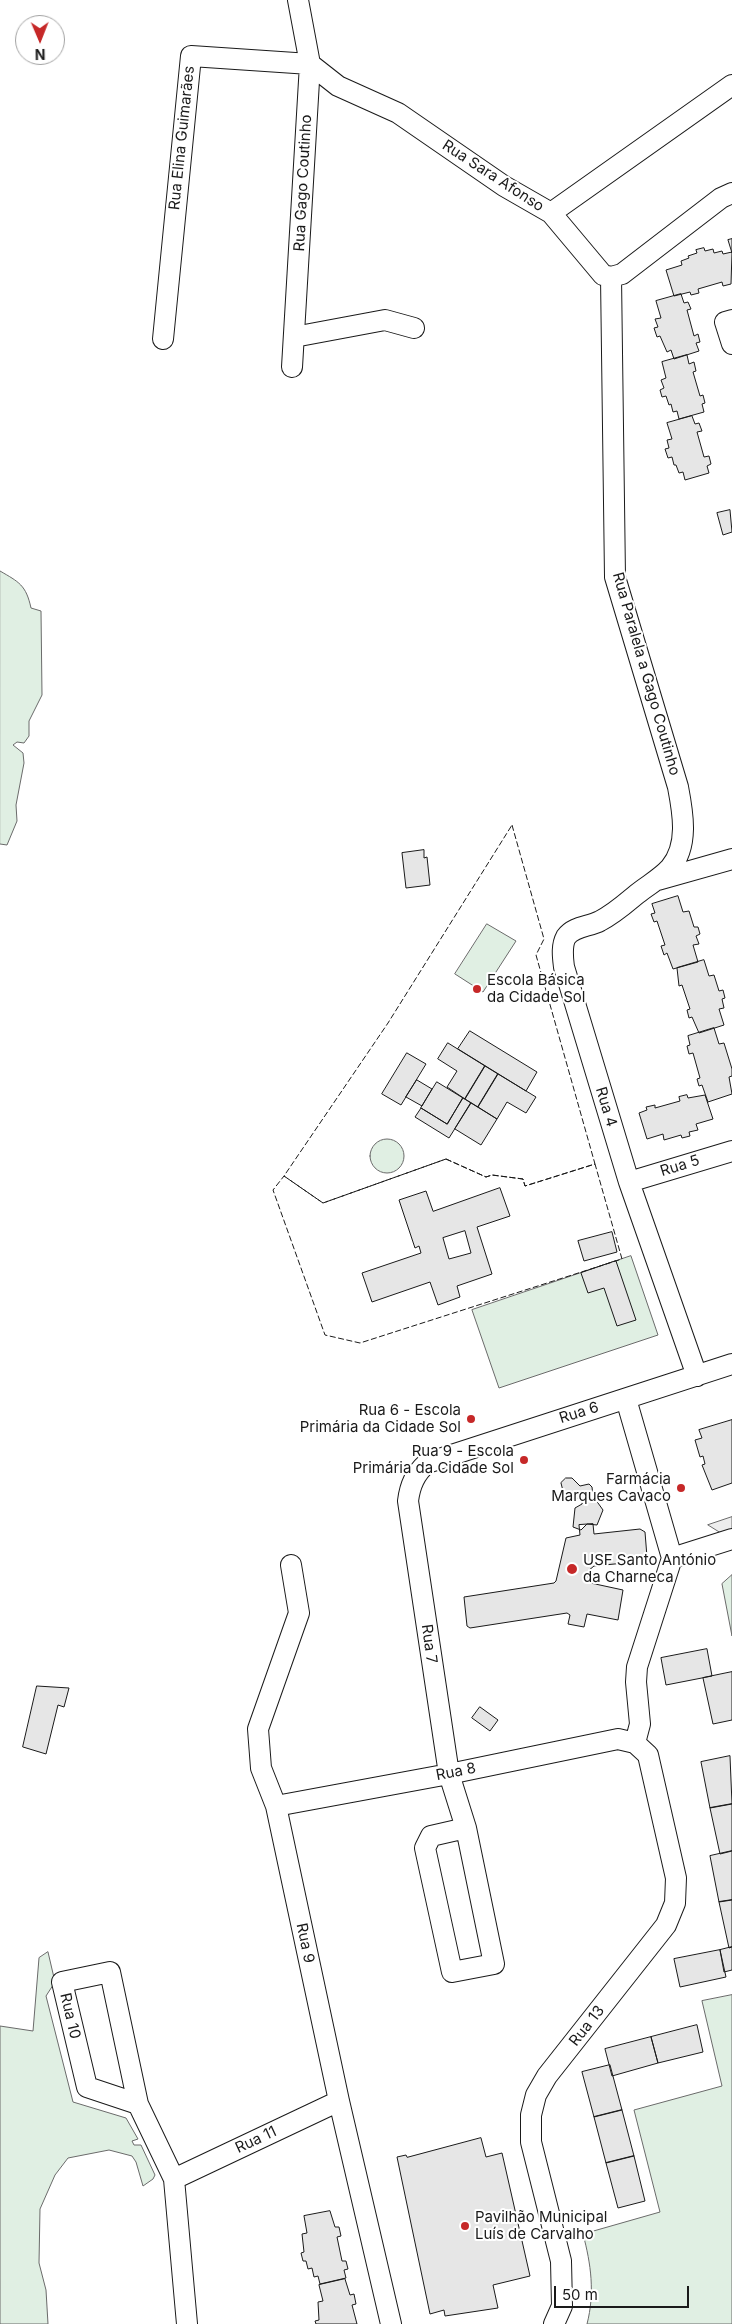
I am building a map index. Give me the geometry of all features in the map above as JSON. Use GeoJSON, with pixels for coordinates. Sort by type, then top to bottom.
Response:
{"type":"FeatureCollection","features":[{"type":"Feature","properties":{"kind":"street","name":"Rua Gago Coutinho"},"geometry":{"type":"LineString","coordinates":[[292,367],[310,64],[298,0]]}},
{"type":"Feature","properties":{"kind":"street","name":"Rua Elina Guimarães"},"geometry":{"type":"LineString","coordinates":[[162,339],[191,56],[310,64]]}},
{"type":"Feature","properties":{"kind":"street","name":"Rua Sara Afonso"},"geometry":{"type":"LineString","coordinates":[[310,64],[338,86],[398,113],[504,186],[551,213],[600,272],[610,277]]}},
{"type":"Feature","properties":{"kind":"street"},"geometry":{"type":"LineString","coordinates":[[551,213],[732,85]]}},
{"type":"Feature","properties":{"kind":"street"},"geometry":{"type":"LineString","coordinates":[[610,277],[622,274],[721,198],[732,193]]}},
{"type":"Feature","properties":{"kind":"street","name":"Rua Paralela a Gago Coutinho"},"geometry":{"type":"LineString","coordinates":[[610,277],[615,577],[678,788],[683,816],[679,854],[671,867],[656,881]]}},
{"type":"Feature","properties":{"kind":"street"},"geometry":{"type":"LineString","coordinates":[[294,337],[385,320],[414,328]]}},
{"type":"Feature","properties":{"kind":"street"},"geometry":{"type":"LineString","coordinates":[[732,320],[725,322],[732,344]]}},
{"type":"Feature","properties":{"kind":"street"},"geometry":{"type":"LineString","coordinates":[[656,881],[732,859]]}},
{"type":"Feature","properties":{"kind":"street","name":"Rua 4"},"geometry":{"type":"LineString","coordinates":[[656,881],[619,910],[598,922],[580,927],[567,937],[563,950],[564,967],[629,1182],[697,1376]]}},
{"type":"Feature","properties":{"kind":"street","name":"Rua 5"},"geometry":{"type":"LineString","coordinates":[[629,1182],[732,1150]]}},
{"type":"Feature","properties":{"kind":"street","name":"Rua 6"},"geometry":{"type":"LineString","coordinates":[[427,1463],[732,1364]]}},
{"type":"Feature","properties":{"kind":"street"},"geometry":{"type":"LineString","coordinates":[[626,1399],[672,1558],[637,1667],[636,1682],[640,1724],[635,1743]]}},
{"type":"Feature","properties":{"kind":"street","name":"Rua 7"},"geometry":{"type":"LineString","coordinates":[[427,1463],[419,1470],[412,1482],[408,1501],[449,1774],[466,1828],[494,1964],[452,1972],[425,1848],[431,1836],[466,1828]]}},
{"type":"Feature","properties":{"kind":"street"},"geometry":{"type":"LineString","coordinates":[[672,1558],[732,1539]]}},
{"type":"Feature","properties":{"kind":"street","name":"Rua 9"},"geometry":{"type":"LineString","coordinates":[[291,1565],[299,1613],[258,1729],[261,1768],[276,1806],[339,2101],[391,2324]]}},
{"type":"Feature","properties":{"kind":"street","name":"Rua 8"},"geometry":{"type":"LineString","coordinates":[[276,1806],[449,1774],[618,1739],[635,1743]]}},
{"type":"Feature","properties":{"kind":"street","name":"Rua 13"},"geometry":{"type":"LineString","coordinates":[[554,2324],[562,2306],[561,2261],[531,2142],[531,2115],[536,2095],[547,2076],[666,1925],[675,1903],[676,1878],[648,1755],[635,1743]]}},
{"type":"Feature","properties":{"kind":"street","name":"Rua 10"},"geometry":{"type":"LineString","coordinates":[[138,2104],[87,2087],[62,1982],[110,1972],[138,2104],[174,2179],[187,2324]]}},
{"type":"Feature","properties":{"kind":"street","name":"Rua 11"},"geometry":{"type":"LineString","coordinates":[[174,2179],[339,2101]]}},
{"type":"Feature","properties":{"kind":"green space"},"geometry":{"type":"Polygon","coordinates":[[[0,571],[21,585],[27,594],[31,608],[41,611],[42,695],[29,721],[29,736],[24,743],[17,742],[13,745],[23,753],[24,763],[16,805],[17,821],[7,845],[0,844],[0,571]]]}},
{"type":"Feature","properties":{"kind":"green space"},"geometry":{"type":"Polygon","coordinates":[[[487,924],[516,941],[483,992],[455,974],[487,924]]]}},
{"type":"Feature","properties":{"kind":"green space"},"geometry":{"type":"Polygon","coordinates":[[[387,1139],[399,1144],[404,1156],[399,1168],[387,1173],[375,1168],[370,1156],[375,1144],[387,1139]]]}},
{"type":"Feature","properties":{"kind":"green space"},"geometry":{"type":"Polygon","coordinates":[[[631,1256],[658,1335],[499,1388],[472,1310],[631,1256]]]}},
{"type":"Feature","properties":{"kind":"green space"},"geometry":{"type":"Polygon","coordinates":[[[732,1575],[732,1636],[722,1584],[732,1575]]]}},
{"type":"Feature","properties":{"kind":"green space"},"geometry":{"type":"Polygon","coordinates":[[[48,1952],[55,1982],[46,1996],[73,2102],[126,2118],[138,2139],[132,2141],[134,2145],[141,2145],[155,2175],[153,2179],[143,2186],[136,2162],[132,2156],[109,2150],[68,2158],[55,2175],[40,2209],[39,2263],[46,2290],[48,2324],[0,2324],[0,2026],[33,2031],[39,1958],[48,1952]]]}},
{"type":"Feature","properties":{"kind":"green space"},"geometry":{"type":"Polygon","coordinates":[[[732,1995],[732,2324],[587,2324],[591,2301],[591,2279],[583,2234],[660,2212],[634,2110],[722,2086],[702,2001],[732,1995]]]}},
{"type":"Feature","properties":{"kind":"shaded area"},"geometry":{"type":"Polygon","coordinates":[[[732,1517],[732,1532],[724,1535],[708,1525],[732,1517]]]}},
{"type":"Feature","properties":{"kind":"building"},"geometry":{"type":"Polygon","coordinates":[[[732,239],[732,253],[728,240],[732,239]]]}},
{"type":"Feature","properties":{"kind":"building"},"geometry":{"type":"Polygon","coordinates":[[[704,248],[705,251],[713,249],[714,253],[722,251],[723,254],[732,252],[731,284],[723,286],[722,282],[698,289],[699,293],[691,295],[690,292],[674,296],[666,270],[682,265],[681,261],[697,253],[696,250],[704,248]]]}},
{"type":"Feature","properties":{"kind":"building"},"geometry":{"type":"Polygon","coordinates":[[[681,294],[684,303],[688,302],[691,309],[687,310],[694,336],[698,334],[700,342],[696,343],[699,351],[674,359],[671,350],[667,352],[660,336],[657,337],[654,328],[658,327],[655,319],[661,318],[656,301],[681,294]]]}},
{"type":"Feature","properties":{"kind":"building"},"geometry":{"type":"Polygon","coordinates":[[[687,355],[689,364],[694,362],[696,371],[693,372],[700,396],[703,395],[705,403],[702,404],[704,412],[679,419],[677,411],[673,412],[666,396],[662,397],[660,390],[664,388],[661,380],[666,378],[662,362],[687,355]]]}},
{"type":"Feature","properties":{"kind":"building"},"geometry":{"type":"Polygon","coordinates":[[[692,416],[695,424],[699,423],[702,431],[697,432],[704,457],[709,456],[711,464],[707,466],[709,473],[685,480],[683,472],[679,473],[672,457],[668,458],[665,449],[669,448],[667,440],[672,439],[667,423],[692,416]]]}},
{"type":"Feature","properties":{"kind":"building"},"geometry":{"type":"Polygon","coordinates":[[[730,510],[732,532],[723,535],[717,513],[730,510]]]}},
{"type":"Feature","properties":{"kind":"building"},"geometry":{"type":"Polygon","coordinates":[[[424,850],[424,858],[427,857],[430,885],[406,888],[402,853],[424,850]]]}},
{"type":"Feature","properties":{"kind":"building"},"geometry":{"type":"Polygon","coordinates":[[[678,896],[683,912],[689,911],[694,927],[698,927],[700,934],[696,936],[699,944],[693,945],[698,962],[673,969],[667,953],[664,955],[661,946],[665,945],[657,921],[654,922],[651,914],[655,913],[652,904],[678,896]]]}},
{"type":"Feature","properties":{"kind":"building"},"geometry":{"type":"Polygon","coordinates":[[[704,960],[709,976],[714,975],[719,991],[723,990],[725,998],[722,999],[724,1008],[719,1009],[724,1025],[699,1033],[692,1017],[689,1018],[687,1010],[690,1009],[682,985],[679,986],[677,968],[704,960]]]}},
{"type":"Feature","properties":{"kind":"building"},"geometry":{"type":"Polygon","coordinates":[[[714,1028],[719,1044],[724,1043],[732,1069],[732,1076],[729,1077],[732,1094],[708,1102],[702,1085],[699,1086],[697,1079],[700,1078],[693,1053],[689,1054],[687,1046],[690,1045],[688,1036],[714,1028]]]}},
{"type":"Feature","properties":{"kind":"building"},"geometry":{"type":"Polygon","coordinates":[[[470,1031],[537,1072],[526,1091],[458,1049],[470,1031]]]}},
{"type":"Feature","properties":{"kind":"building"},"geometry":{"type":"Polygon","coordinates":[[[448,1043],[485,1066],[465,1099],[447,1087],[457,1071],[438,1059],[448,1043]]]}},
{"type":"Feature","properties":{"kind":"building"},"geometry":{"type":"Polygon","coordinates":[[[407,1053],[426,1064],[401,1105],[382,1094],[407,1053]]]}},
{"type":"Feature","properties":{"kind":"building"},"geometry":{"type":"Polygon","coordinates":[[[485,1066],[498,1074],[478,1107],[465,1099],[485,1066]]]}},
{"type":"Feature","properties":{"kind":"building"},"geometry":{"type":"Polygon","coordinates":[[[498,1074],[536,1097],[526,1113],[507,1102],[497,1119],[478,1107],[498,1074]]]}},
{"type":"Feature","properties":{"kind":"building"},"geometry":{"type":"Polygon","coordinates":[[[417,1080],[432,1089],[422,1106],[406,1097],[417,1080]]]}},
{"type":"Feature","properties":{"kind":"building"},"geometry":{"type":"Polygon","coordinates":[[[437,1082],[463,1098],[447,1124],[421,1108],[437,1082]]]}},
{"type":"Feature","properties":{"kind":"building"},"geometry":{"type":"Polygon","coordinates":[[[687,1095],[688,1098],[705,1095],[713,1119],[696,1124],[698,1130],[689,1132],[690,1136],[682,1138],[681,1135],[664,1140],[663,1134],[647,1139],[639,1113],[647,1110],[646,1107],[655,1105],[655,1108],[680,1101],[679,1097],[687,1095]]]}},
{"type":"Feature","properties":{"kind":"building"},"geometry":{"type":"Polygon","coordinates":[[[463,1098],[471,1103],[449,1138],[415,1117],[421,1108],[447,1124],[463,1098]]]}},
{"type":"Feature","properties":{"kind":"building"},"geometry":{"type":"Polygon","coordinates":[[[471,1103],[497,1119],[481,1145],[455,1129],[471,1103]]]}},
{"type":"Feature","properties":{"kind":"building"},"geometry":{"type":"Polygon","coordinates":[[[500,1188],[510,1216],[477,1227],[492,1274],[457,1286],[460,1297],[438,1305],[430,1282],[372,1302],[362,1273],[421,1253],[419,1246],[415,1248],[399,1200],[426,1191],[433,1211],[500,1188]],[[465,1231],[443,1238],[449,1259],[471,1253],[465,1231]]]}},
{"type":"Feature","properties":{"kind":"building"},"geometry":{"type":"Polygon","coordinates":[[[612,1232],[617,1252],[584,1261],[578,1241],[612,1232]]]}},
{"type":"Feature","properties":{"kind":"building"},"geometry":{"type":"Polygon","coordinates":[[[616,1261],[636,1320],[617,1326],[604,1288],[588,1293],[581,1273],[616,1261]]]}},
{"type":"Feature","properties":{"kind":"building"},"geometry":{"type":"Polygon","coordinates":[[[732,1420],[732,1483],[712,1490],[702,1465],[705,1464],[703,1456],[700,1457],[695,1440],[702,1438],[699,1430],[732,1420]]]}},
{"type":"Feature","properties":{"kind":"building"},"geometry":{"type":"Polygon","coordinates":[[[566,1478],[572,1478],[580,1486],[589,1484],[592,1487],[593,1496],[603,1510],[597,1525],[587,1524],[581,1530],[573,1527],[575,1508],[582,1504],[583,1499],[572,1499],[563,1491],[561,1483],[566,1478]]]}},
{"type":"Feature","properties":{"kind":"building"},"geometry":{"type":"Polygon","coordinates":[[[593,1524],[594,1534],[640,1529],[645,1532],[647,1557],[645,1561],[594,1566],[588,1571],[586,1582],[623,1590],[618,1620],[587,1614],[584,1627],[568,1624],[570,1615],[567,1613],[470,1628],[467,1626],[464,1597],[554,1583],[566,1538],[580,1535],[579,1525],[593,1524]]]}},
{"type":"Feature","properties":{"kind":"building"},"geometry":{"type":"Polygon","coordinates":[[[707,1649],[712,1676],[666,1685],[661,1658],[707,1649]]]}},
{"type":"Feature","properties":{"kind":"building"},"geometry":{"type":"Polygon","coordinates":[[[732,1672],[732,1720],[713,1724],[703,1678],[732,1672]]]}},
{"type":"Feature","properties":{"kind":"building"},"geometry":{"type":"Polygon","coordinates":[[[37,1686],[69,1688],[64,1707],[58,1705],[46,1754],[23,1747],[37,1686]]]}},
{"type":"Feature","properties":{"kind":"building"},"geometry":{"type":"Polygon","coordinates":[[[480,1707],[498,1720],[490,1731],[472,1718],[480,1707]]]}},
{"type":"Feature","properties":{"kind":"building"},"geometry":{"type":"Polygon","coordinates":[[[730,1756],[732,1804],[710,1808],[701,1762],[730,1756]]]}},
{"type":"Feature","properties":{"kind":"building"},"geometry":{"type":"Polygon","coordinates":[[[732,1804],[732,1851],[720,1854],[710,1808],[732,1804]]]}},
{"type":"Feature","properties":{"kind":"building"},"geometry":{"type":"Polygon","coordinates":[[[732,1851],[732,1900],[719,1902],[710,1856],[732,1851]]]}},
{"type":"Feature","properties":{"kind":"building"},"geometry":{"type":"Polygon","coordinates":[[[732,1900],[732,1947],[729,1948],[719,1902],[732,1900]]]}},
{"type":"Feature","properties":{"kind":"building"},"geometry":{"type":"Polygon","coordinates":[[[732,1947],[732,1970],[724,1972],[720,1950],[732,1947]]]}},
{"type":"Feature","properties":{"kind":"building"},"geometry":{"type":"Polygon","coordinates":[[[720,1950],[726,1977],[680,1987],[674,1959],[720,1950]]]}},
{"type":"Feature","properties":{"kind":"building"},"geometry":{"type":"Polygon","coordinates":[[[697,2025],[703,2052],[658,2063],[651,2037],[697,2025]]]}},
{"type":"Feature","properties":{"kind":"building"},"geometry":{"type":"Polygon","coordinates":[[[651,2037],[658,2063],[612,2076],[605,2049],[651,2037]]]}},
{"type":"Feature","properties":{"kind":"building"},"geometry":{"type":"Polygon","coordinates":[[[610,2065],[622,2110],[594,2117],[582,2072],[610,2065]]]}},
{"type":"Feature","properties":{"kind":"building"},"geometry":{"type":"Polygon","coordinates":[[[622,2110],[634,2156],[606,2163],[594,2117],[622,2110]]]}},
{"type":"Feature","properties":{"kind":"building","name":"Pavilhão Municipal Luís de Carvalho"},"geometry":{"type":"Polygon","coordinates":[[[481,2138],[486,2157],[502,2153],[530,2276],[493,2285],[498,2308],[445,2316],[444,2310],[430,2314],[397,2157],[406,2155],[407,2157],[481,2138]]]}},
{"type":"Feature","properties":{"kind":"building"},"geometry":{"type":"Polygon","coordinates":[[[634,2156],[645,2201],[618,2208],[606,2163],[634,2156]]]}},
{"type":"Feature","properties":{"kind":"building"},"geometry":{"type":"Polygon","coordinates":[[[330,2211],[335,2227],[339,2227],[341,2236],[337,2237],[342,2261],[346,2261],[348,2269],[344,2270],[346,2278],[320,2284],[318,2276],[314,2277],[312,2268],[308,2269],[306,2261],[303,2261],[301,2253],[304,2252],[302,2234],[307,2233],[304,2216],[330,2211]]]}},
{"type":"Feature","properties":{"kind":"building"},"geometry":{"type":"Polygon","coordinates":[[[345,2279],[350,2295],[354,2294],[356,2304],[352,2305],[357,2324],[316,2324],[315,2321],[319,2320],[318,2302],[323,2301],[319,2285],[345,2279]]]}},
{"type":"Feature","properties":{"kind":"fence"},"geometry":{"type":"LineString","coordinates":[[512,825],[544,939],[536,955],[595,1164],[525,1186],[523,1179],[492,1175],[486,1177],[446,1159],[323,1203],[284,1176],[388,1023],[512,825]]}},
{"type":"Feature","properties":{"kind":"fence"},"geometry":{"type":"LineString","coordinates":[[446,1159],[486,1177],[492,1175],[523,1179],[525,1186],[595,1164],[622,1259],[360,1343],[325,1335],[273,1190],[284,1176],[323,1203],[446,1159]]}},
{"type":"Feature","properties":{"kind":"place","name":"Escola Básica da Cidade Sol"},"geometry":{"type":"Point","coordinates":[477,989]}},
{"type":"Feature","properties":{"kind":"place","name":"Rua 6 - Escola Primária da Cidade Sol"},"geometry":{"type":"Point","coordinates":[471,1419]}},
{"type":"Feature","properties":{"kind":"place","name":"Rua 9 - Escola Primária da Cidade Sol"},"geometry":{"type":"Point","coordinates":[524,1460]}},
{"type":"Feature","properties":{"kind":"place","name":"Farmácia Marques Cavaco"},"geometry":{"type":"Point","coordinates":[681,1488]}},
{"type":"Feature","properties":{"kind":"place","name":"USF Santo António da Charneca"},"geometry":{"type":"Point","coordinates":[572,1569]}},
{"type":"Feature","properties":{"kind":"place","name":"Pavilhão Municipal Luís de Carvalho"},"geometry":{"type":"Point","coordinates":[465,2226]}}]}
